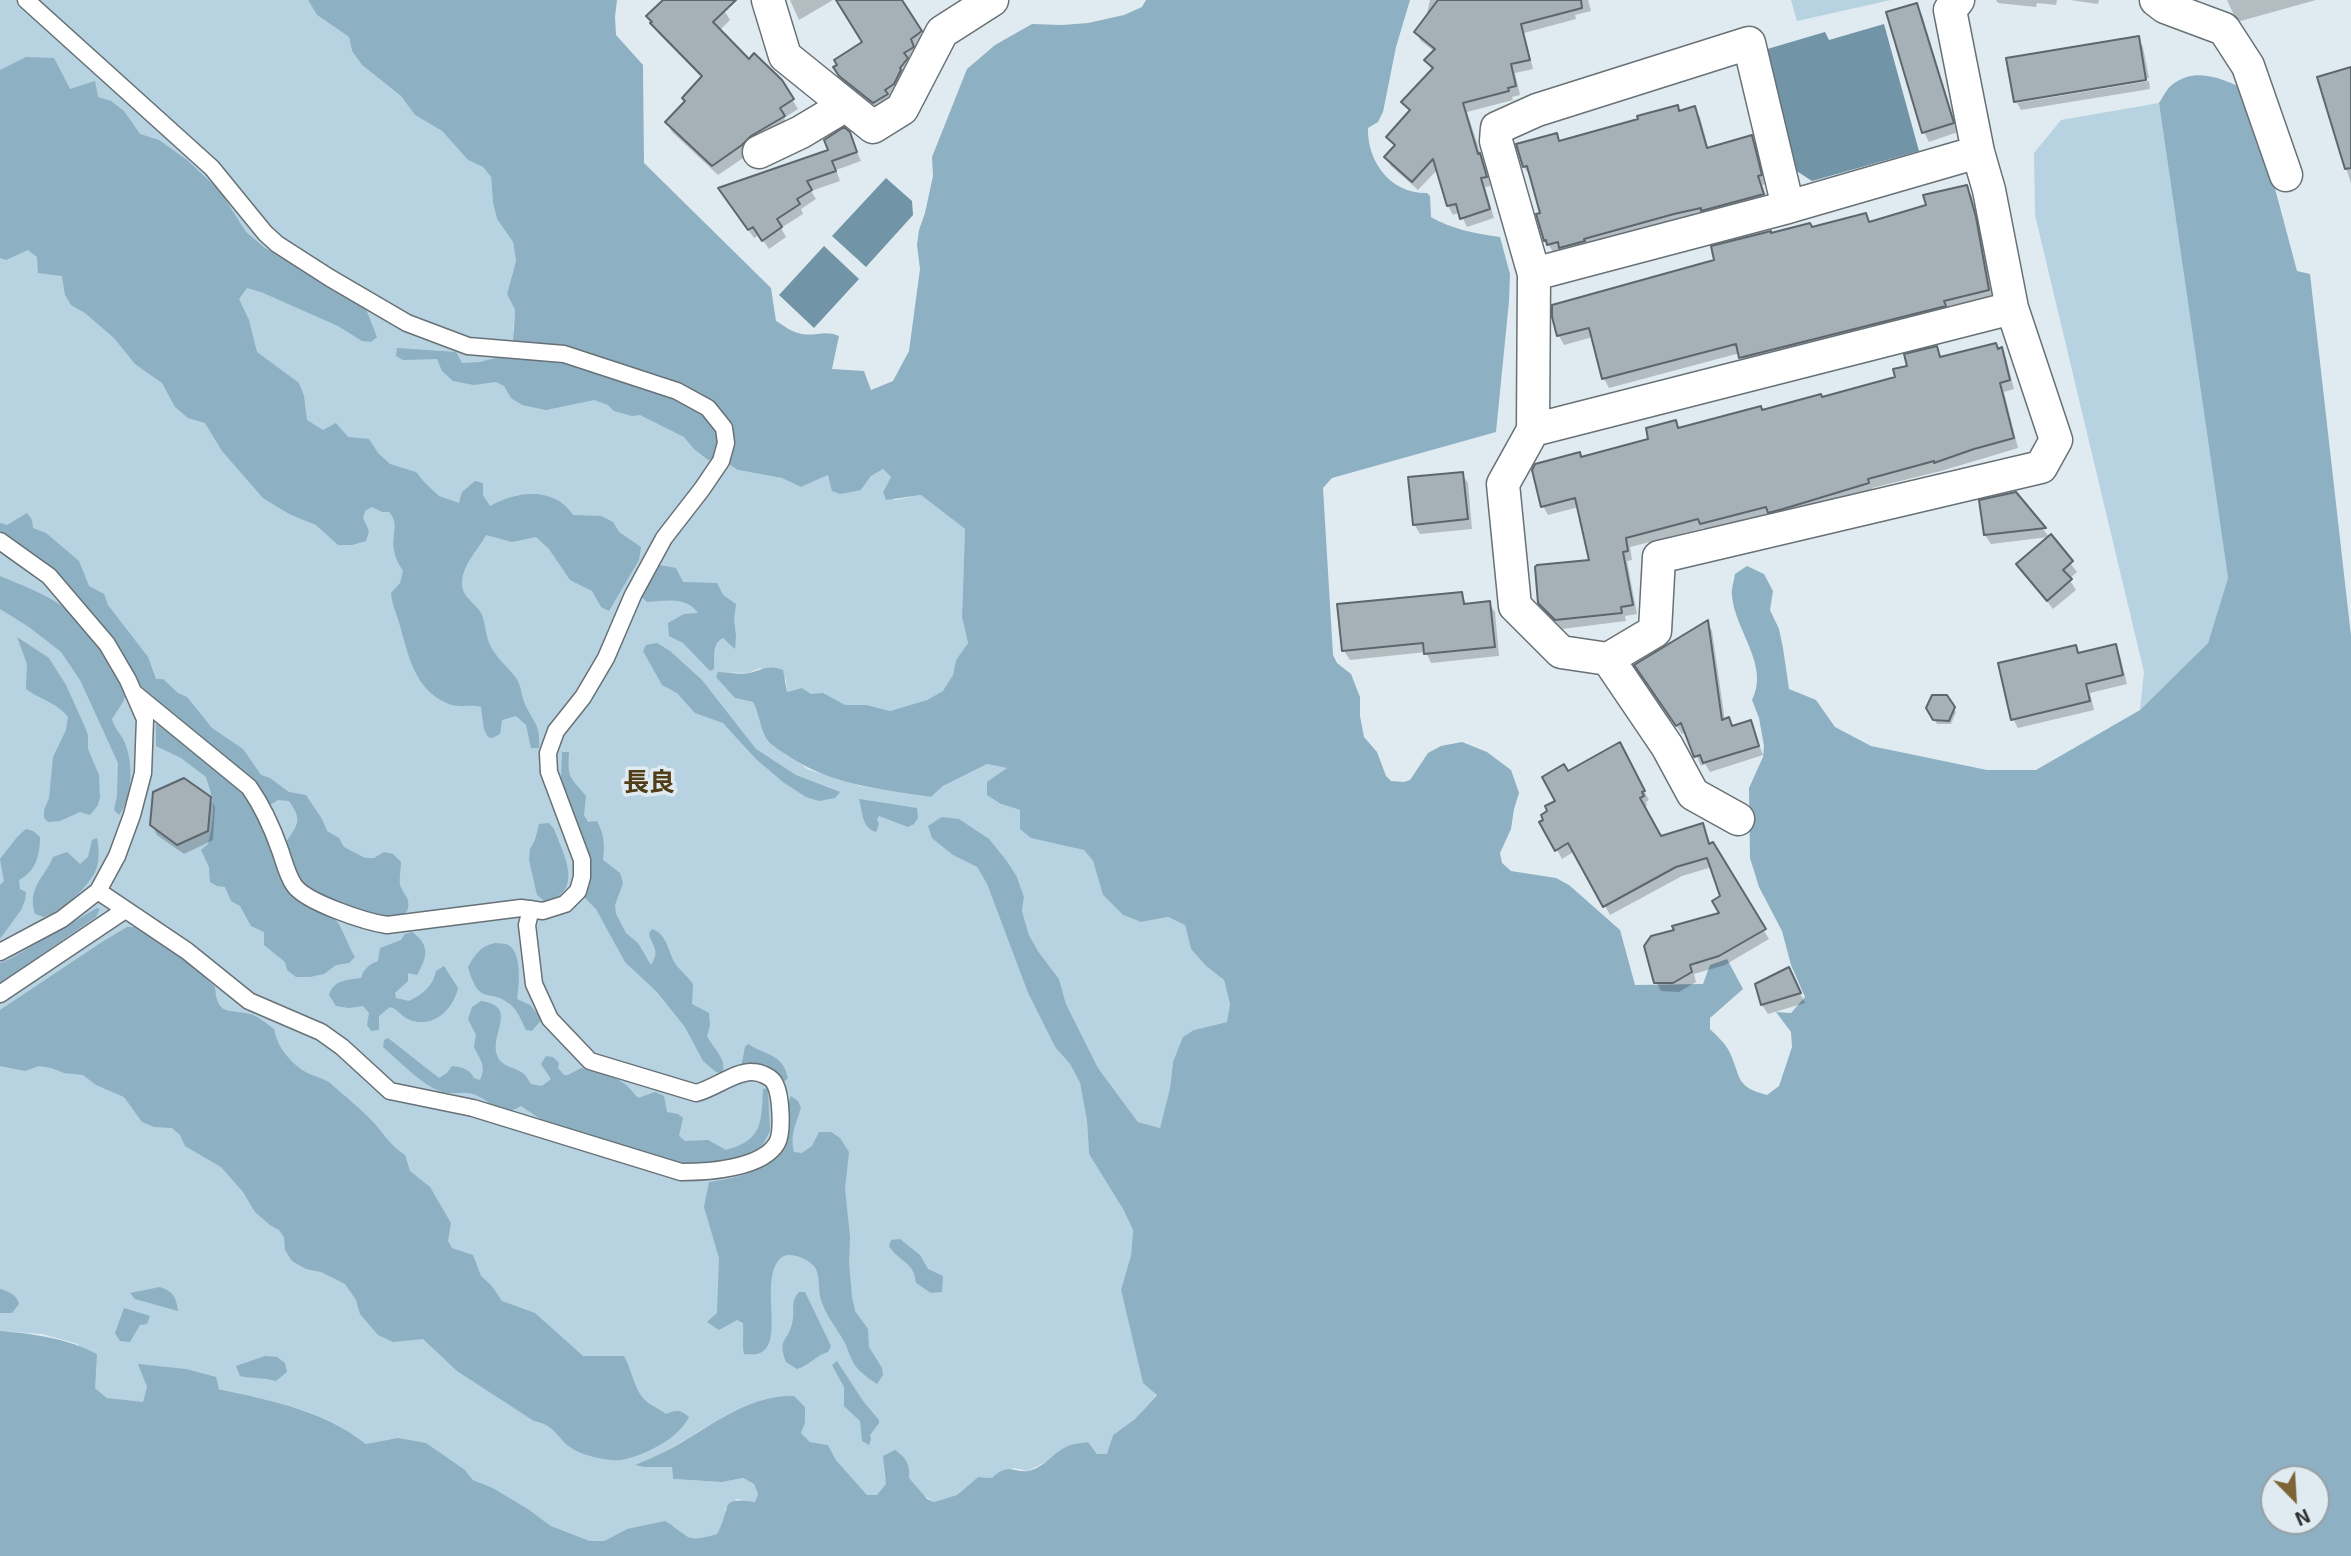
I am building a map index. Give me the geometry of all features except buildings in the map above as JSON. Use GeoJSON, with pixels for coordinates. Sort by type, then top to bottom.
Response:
{"type":"FeatureCollection","features":[{"type":"Feature","properties":{"kind":"street"},"geometry":{"type":"LineString","coordinates":[[768,0],[785,56],[873,127],[902,109],[942,32],[992,0]]}},
{"type":"Feature","properties":{"kind":"street"},"geometry":{"type":"LineString","coordinates":[[1788,207],[1749,43],[1537,110],[1497,128],[1496,141],[1534,274],[1533,430],[1503,484],[1515,606],[1561,652],[1608,659],[1655,631],[1659,557],[2041,467],[2056,440],[2012,308],[1950,10],[1958,0]]}},
{"type":"Feature","properties":{"kind":"street"},"geometry":{"type":"LineString","coordinates":[[2156,0],[2165,7],[2224,29],[2248,66],[2286,175]]}},
{"type":"Feature","properties":{"kind":"street"},"geometry":{"type":"LineString","coordinates":[[759,152],[846,106]]}},
{"type":"Feature","properties":{"kind":"street"},"geometry":{"type":"LineString","coordinates":[[1534,274],[1788,207],[1978,152]]}},
{"type":"Feature","properties":{"kind":"street"},"geometry":{"type":"LineString","coordinates":[[1533,430],[2012,308]]}},
{"type":"Feature","properties":{"kind":"street"},"geometry":{"type":"LineString","coordinates":[[1608,659],[1667,746],[1693,794],[1738,819]]}},
{"type":"Feature","properties":{"kind":"lane"},"geometry":{"type":"LineString","coordinates":[[26,0],[212,168],[277,244],[331,278],[408,323],[468,346],[564,354],[677,391],[708,408],[724,428],[726,443],[720,461],[664,538],[633,596],[606,658],[583,697],[556,731],[548,753],[549,772],[582,860],[582,877],[578,891],[565,904],[542,911],[521,908],[387,925],[366,922],[300,893],[292,882],[260,802],[249,787],[133,692]]}},
{"type":"Feature","properties":{"kind":"lane"},"geometry":{"type":"LineString","coordinates":[[0,541],[49,576],[107,644],[145,719],[143,773],[132,815],[117,856],[98,891],[62,919],[0,952]]}},
{"type":"Feature","properties":{"kind":"lane"},"geometry":{"type":"LineString","coordinates":[[98,891],[187,951],[249,1001],[321,1032],[342,1046],[390,1091],[473,1108],[681,1172],[731,1169],[761,1157],[777,1143],[781,1127],[778,1092],[774,1081],[764,1075],[751,1072],[696,1093],[590,1061],[550,1019],[534,984],[527,937],[531,909]]}},
{"type":"Feature","properties":{"kind":"lane"},"geometry":{"type":"LineString","coordinates":[[0,994],[125,910]]}},
{"type":"Feature","properties":{"kind":"shaded area"},"geometry":{"type":"Polygon","coordinates":[[[0,0],[308,0],[317,15],[349,37],[352,51],[362,65],[401,96],[415,115],[442,131],[468,160],[483,167],[491,177],[497,219],[513,242],[516,261],[507,294],[515,310],[513,332],[706,399],[738,470],[783,478],[801,487],[828,475],[861,490],[871,476],[883,469],[891,477],[883,492],[895,500],[921,495],[965,529],[962,617],[968,643],[956,660],[953,675],[944,691],[927,700],[890,711],[867,705],[845,705],[823,694],[811,694],[802,688],[787,692],[786,679],[760,668],[748,673],[719,672],[735,698],[753,702],[760,714],[764,733],[807,769],[860,786],[931,797],[943,786],[987,764],[1008,768],[1001,804],[1020,810],[1059,843],[1084,850],[1093,861],[1103,895],[1123,915],[1141,922],[1168,917],[1185,925],[1191,949],[1206,966],[1224,980],[1230,1004],[1227,1022],[1194,1030],[1173,1062],[1160,1128],[1138,1122],[1098,1068],[1066,1004],[1059,979],[1029,935],[1022,911],[1024,897],[1017,877],[953,855],[977,867],[987,884],[1028,993],[1055,1047],[1070,1064],[1080,1083],[1087,1121],[1089,1154],[1133,1230],[1131,1255],[1121,1290],[1143,1382],[1157,1394],[1135,1419],[1113,1435],[1108,1454],[1097,1454],[1088,1442],[1066,1447],[1050,1460],[1027,1471],[1014,1468],[992,1478],[978,1477],[957,1495],[934,1502],[884,1471],[887,1484],[877,1495],[867,1495],[836,1460],[828,1445],[810,1442],[801,1433],[805,1423],[794,1396],[777,1397],[761,1400],[730,1413],[663,1453],[637,1465],[672,1467],[673,1479],[722,1482],[743,1478],[754,1484],[758,1494],[755,1502],[737,1499],[725,1509],[725,1521],[717,1534],[694,1539],[674,1526],[627,1529],[604,1541],[590,1541],[551,1526],[493,1488],[473,1480],[465,1470],[398,1439],[366,1444],[315,1414],[139,1365],[147,1387],[143,1403],[107,1398],[95,1388],[78,1344],[42,1334],[0,1331],[0,0]]]}},
{"type":"Feature","properties":{"kind":"shaded area"},"geometry":{"type":"Polygon","coordinates":[[[308,0],[617,0],[616,35],[643,65],[644,163],[771,288],[776,321],[798,333],[828,333],[839,336],[832,369],[864,371],[871,390],[893,381],[909,351],[920,269],[917,245],[933,176],[932,157],[967,69],[995,45],[1032,24],[1088,23],[1124,15],[1142,7],[1146,0],[1410,0],[1396,47],[1383,112],[1378,122],[1368,128],[1369,141],[1377,164],[1392,182],[1402,188],[1430,196],[1431,217],[1464,230],[1500,237],[1510,274],[1496,432],[1332,478],[1323,488],[1333,655],[1337,663],[1351,674],[1360,697],[1364,737],[1377,752],[1386,776],[1391,781],[1410,780],[1428,753],[1441,746],[1462,742],[1487,752],[1511,770],[1519,793],[1511,829],[1500,853],[1502,863],[1511,871],[1556,878],[1569,885],[1620,930],[1635,985],[1703,984],[1710,965],[1727,959],[1743,989],[1710,1018],[1710,1029],[1727,1048],[1740,1080],[1756,1092],[1767,1095],[1779,1086],[1792,1047],[1791,1032],[1776,1012],[1791,1013],[1805,997],[1791,965],[1782,931],[1759,887],[1750,858],[1749,788],[1763,757],[1764,746],[1759,718],[1752,700],[1757,674],[1734,609],[1732,588],[1735,574],[1747,566],[1764,574],[1773,591],[1770,610],[1779,629],[1789,689],[1816,700],[1835,727],[1871,746],[1987,770],[2036,770],[2140,710],[2208,643],[2228,578],[2159,103],[2171,86],[2192,76],[2211,77],[2249,91],[2297,271],[2310,274],[2351,636],[2351,1556],[0,1556],[0,1331],[50,1338],[97,1354],[95,1388],[107,1398],[143,1402],[147,1387],[138,1364],[186,1369],[216,1377],[219,1389],[315,1415],[350,1432],[366,1444],[398,1438],[426,1443],[465,1470],[473,1480],[493,1488],[551,1526],[590,1541],[604,1541],[627,1529],[665,1521],[688,1537],[699,1538],[717,1534],[730,1503],[755,1502],[758,1494],[754,1484],[743,1478],[722,1482],[673,1479],[672,1467],[635,1465],[760,1400],[794,1396],[805,1407],[805,1423],[801,1433],[810,1442],[828,1445],[836,1460],[867,1495],[877,1495],[886,1484],[883,1456],[895,1450],[907,1462],[909,1478],[927,1499],[934,1502],[957,1495],[978,1477],[992,1478],[1007,1469],[1034,1469],[1071,1445],[1088,1442],[1097,1454],[1107,1454],[1113,1435],[1135,1419],[1157,1395],[1143,1383],[1121,1290],[1131,1255],[1133,1230],[1089,1154],[1087,1121],[1080,1083],[1070,1064],[1055,1047],[1028,993],[987,884],[977,867],[953,855],[932,838],[928,826],[942,817],[959,819],[989,839],[1006,860],[1017,877],[1024,897],[1022,911],[1029,935],[1059,979],[1066,1004],[1098,1068],[1138,1122],[1160,1128],[1173,1062],[1183,1037],[1194,1030],[1227,1022],[1230,1004],[1224,980],[1206,966],[1191,949],[1185,925],[1168,917],[1141,922],[1123,915],[1103,895],[1093,861],[1084,850],[1031,838],[1020,829],[1020,810],[1001,804],[987,795],[987,782],[1007,768],[987,764],[943,786],[931,797],[838,779],[803,765],[771,744],[766,738],[753,702],[735,698],[716,677],[718,672],[745,674],[766,668],[778,668],[783,670],[787,692],[802,688],[811,694],[823,693],[845,705],[867,705],[890,711],[927,700],[943,691],[953,675],[956,660],[968,643],[962,617],[965,529],[921,495],[886,500],[883,492],[891,477],[883,469],[871,476],[861,490],[840,494],[832,491],[828,475],[801,487],[782,478],[738,470],[726,462],[732,446],[706,399],[513,343],[515,310],[507,294],[516,261],[513,242],[497,219],[491,177],[483,167],[468,160],[442,131],[415,115],[401,96],[362,65],[352,51],[349,37],[317,15],[308,0]]]}},
{"type":"Feature","properties":{"kind":"shaded area"},"geometry":{"type":"Polygon","coordinates":[[[1791,0],[1891,0],[1797,21],[1791,0]]]}},
{"type":"Feature","properties":{"kind":"shaded area"},"geometry":{"type":"Polygon","coordinates":[[[1884,24],[1919,151],[1812,181],[1795,170],[1764,50],[1825,32],[1829,40],[1884,24]]]}},
{"type":"Feature","properties":{"kind":"shaded area"},"geometry":{"type":"Polygon","coordinates":[[[26,57],[54,58],[70,89],[95,81],[98,97],[111,101],[124,111],[140,134],[159,140],[187,160],[220,191],[246,232],[265,248],[364,304],[377,337],[371,342],[362,341],[338,326],[261,292],[247,288],[239,299],[249,320],[257,352],[299,383],[304,396],[307,420],[323,430],[336,423],[348,437],[369,439],[378,453],[390,464],[416,472],[439,496],[459,503],[462,492],[475,481],[483,483],[483,495],[490,506],[512,497],[546,495],[556,499],[573,515],[601,516],[613,522],[619,532],[641,547],[639,560],[609,611],[601,607],[592,591],[570,580],[549,549],[536,537],[512,542],[486,535],[467,564],[462,583],[464,592],[481,613],[493,650],[519,683],[526,707],[537,727],[539,748],[531,748],[526,725],[516,716],[502,720],[500,734],[488,737],[481,707],[449,704],[437,698],[420,680],[409,657],[391,597],[391,593],[400,583],[403,571],[393,545],[395,526],[389,512],[372,507],[365,511],[363,518],[369,531],[366,541],[338,545],[316,525],[289,514],[263,498],[222,451],[205,423],[188,418],[175,407],[162,383],[135,364],[114,338],[85,313],[71,305],[65,295],[62,276],[38,273],[37,257],[28,250],[6,260],[0,258],[0,70],[26,57]]]}},
{"type":"Feature","properties":{"kind":"shaded area"},"geometry":{"type":"Polygon","coordinates":[[[2159,103],[2228,578],[2208,643],[2140,710],[2144,672],[2035,215],[2034,153],[2061,120],[2159,103]]]}},
{"type":"Feature","properties":{"kind":"shaded area"},"geometry":{"type":"Polygon","coordinates":[[[886,178],[912,201],[913,215],[866,267],[832,236],[886,178]]]}},
{"type":"Feature","properties":{"kind":"shaded area"},"geometry":{"type":"Polygon","coordinates":[[[824,246],[859,279],[814,328],[779,295],[824,246]]]}},
{"type":"Feature","properties":{"kind":"shaded area"},"geometry":{"type":"Polygon","coordinates":[[[397,348],[456,352],[462,363],[480,362],[507,355],[560,358],[673,395],[705,414],[715,426],[719,438],[715,459],[708,460],[684,437],[640,415],[632,416],[614,411],[608,405],[594,400],[546,410],[522,405],[511,398],[504,386],[496,382],[474,385],[453,381],[442,371],[437,359],[403,360],[396,356],[397,348]]]}},
{"type":"Feature","properties":{"kind":"shaded area"},"geometry":{"type":"Polygon","coordinates":[[[27,513],[33,528],[46,533],[79,561],[89,586],[104,594],[108,605],[148,657],[156,679],[163,679],[178,693],[187,697],[212,728],[243,749],[261,775],[270,778],[289,792],[306,795],[327,831],[339,838],[344,847],[365,858],[374,858],[384,852],[393,854],[401,862],[400,885],[408,901],[406,913],[390,918],[372,915],[327,899],[306,885],[291,860],[286,842],[297,821],[296,812],[289,801],[278,800],[268,806],[140,685],[104,627],[54,570],[0,531],[0,523],[7,525],[27,513]]]}},
{"type":"Feature","properties":{"kind":"shaded area"},"geometry":{"type":"Polygon","coordinates":[[[659,565],[676,568],[683,582],[717,583],[723,595],[736,604],[735,649],[723,638],[719,641],[714,651],[714,669],[710,671],[683,643],[669,636],[668,623],[684,614],[698,613],[693,608],[675,601],[647,602],[641,596],[659,565]]]}},
{"type":"Feature","properties":{"kind":"shaded area"},"geometry":{"type":"Polygon","coordinates":[[[0,576],[48,597],[73,615],[95,642],[126,693],[112,719],[127,747],[130,767],[127,798],[119,815],[114,810],[118,763],[80,680],[61,652],[0,609],[0,576]]]}},
{"type":"Feature","properties":{"kind":"shaded area"},"geometry":{"type":"Polygon","coordinates":[[[17,637],[49,658],[66,685],[85,727],[88,749],[99,775],[100,797],[98,805],[90,815],[80,812],[60,821],[48,822],[44,818],[53,757],[66,730],[68,717],[26,689],[27,664],[17,637]]]}},
{"type":"Feature","properties":{"kind":"shaded area"},"geometry":{"type":"Polygon","coordinates":[[[657,643],[702,680],[756,749],[796,775],[840,792],[835,798],[819,801],[806,797],[783,782],[756,759],[723,723],[695,713],[677,693],[662,685],[643,651],[646,645],[657,643]]]}},
{"type":"Feature","properties":{"kind":"shaded area"},"geometry":{"type":"Polygon","coordinates":[[[156,723],[212,764],[249,800],[262,822],[287,887],[297,901],[335,919],[355,957],[349,963],[336,965],[324,974],[296,977],[287,970],[285,962],[264,945],[264,932],[251,926],[240,906],[231,901],[225,887],[210,882],[209,867],[201,850],[208,844],[213,816],[212,796],[206,777],[181,758],[156,746],[156,723]]]}},
{"type":"Feature","properties":{"kind":"shaded area"},"geometry":{"type":"Polygon","coordinates":[[[562,752],[569,752],[571,777],[586,796],[584,815],[588,822],[597,821],[601,830],[603,860],[620,873],[623,883],[615,905],[616,914],[626,933],[638,943],[651,965],[656,952],[649,933],[652,929],[662,935],[677,966],[693,984],[692,1004],[709,1013],[710,1026],[707,1036],[723,1063],[722,1073],[716,1072],[703,1061],[685,1027],[657,992],[625,962],[596,909],[583,896],[561,777],[562,752]]]}},
{"type":"Feature","properties":{"kind":"shaded area"},"geometry":{"type":"Polygon","coordinates":[[[859,799],[917,808],[918,818],[908,827],[879,816],[876,832],[865,823],[859,799]]]}},
{"type":"Feature","properties":{"kind":"shaded area"},"geometry":{"type":"Polygon","coordinates":[[[549,823],[554,829],[566,861],[568,881],[565,890],[545,902],[537,895],[529,860],[539,824],[549,823]]]}},
{"type":"Feature","properties":{"kind":"shaded area"},"geometry":{"type":"Polygon","coordinates":[[[26,829],[40,837],[38,856],[33,867],[19,880],[20,889],[26,892],[25,900],[0,939],[0,885],[4,881],[0,859],[26,829]]]}},
{"type":"Feature","properties":{"kind":"shaded area"},"geometry":{"type":"Polygon","coordinates":[[[97,838],[98,864],[86,886],[52,914],[44,917],[35,914],[35,890],[53,857],[67,852],[80,864],[88,857],[92,840],[97,838]]]}},
{"type":"Feature","properties":{"kind":"shaded area"},"geometry":{"type":"Polygon","coordinates":[[[97,908],[100,909],[96,917],[0,983],[0,963],[97,908]]]}},
{"type":"Feature","properties":{"kind":"shaded area"},"geometry":{"type":"Polygon","coordinates":[[[127,927],[140,927],[184,958],[215,987],[218,1003],[225,1010],[253,1015],[274,1029],[279,1045],[301,1070],[330,1083],[405,1155],[410,1171],[430,1187],[451,1223],[448,1241],[452,1248],[473,1255],[481,1276],[502,1301],[535,1313],[583,1356],[624,1356],[636,1386],[649,1404],[666,1414],[678,1411],[689,1417],[677,1433],[660,1445],[621,1460],[589,1456],[577,1451],[548,1426],[534,1421],[457,1371],[423,1339],[393,1342],[378,1335],[360,1314],[356,1300],[345,1284],[292,1261],[285,1250],[284,1237],[279,1230],[255,1212],[243,1192],[221,1167],[185,1146],[180,1135],[172,1128],[154,1127],[142,1122],[124,1097],[96,1085],[83,1075],[39,1066],[25,1071],[0,1066],[0,1010],[127,927]]]}},
{"type":"Feature","properties":{"kind":"shaded area"},"geometry":{"type":"Polygon","coordinates":[[[412,932],[425,947],[425,957],[417,975],[408,973],[408,981],[395,993],[396,998],[409,1001],[419,995],[430,985],[436,971],[444,966],[458,988],[455,996],[440,1016],[425,1022],[408,1019],[390,1007],[379,1016],[379,1030],[371,1031],[367,1025],[369,1013],[363,1006],[336,1006],[329,995],[331,990],[346,980],[361,978],[367,968],[378,961],[380,948],[401,940],[405,934],[412,932]]]}},
{"type":"Feature","properties":{"kind":"shaded area"},"geometry":{"type":"Polygon","coordinates":[[[495,943],[506,944],[515,953],[519,969],[517,999],[530,1005],[542,1019],[532,1031],[526,1030],[511,1005],[481,992],[472,980],[468,967],[482,949],[495,943]]]}},
{"type":"Feature","properties":{"kind":"shaded area"},"geometry":{"type":"Polygon","coordinates":[[[481,1001],[492,1004],[499,1009],[501,1015],[496,1046],[499,1059],[524,1074],[531,1084],[542,1086],[551,1079],[541,1064],[546,1056],[553,1057],[559,1063],[558,1068],[564,1075],[581,1068],[604,1074],[621,1082],[638,1098],[655,1092],[664,1096],[667,1112],[683,1118],[679,1136],[685,1141],[708,1140],[726,1150],[747,1141],[758,1128],[763,1089],[768,1088],[770,1131],[763,1144],[750,1157],[685,1168],[555,1129],[521,1106],[503,1111],[473,1094],[440,1091],[418,1078],[383,1047],[384,1040],[388,1038],[439,1078],[452,1066],[465,1069],[480,1080],[483,1067],[474,1047],[476,1035],[468,1019],[472,1007],[481,1001]]]}},
{"type":"Feature","properties":{"kind":"shaded area"},"geometry":{"type":"Polygon","coordinates":[[[748,1044],[778,1059],[788,1078],[784,1082],[766,1067],[741,1067],[748,1044]]]}},
{"type":"Feature","properties":{"kind":"shaded area"},"geometry":{"type":"Polygon","coordinates":[[[791,1096],[798,1101],[801,1108],[793,1134],[794,1152],[802,1153],[812,1146],[819,1132],[831,1132],[840,1138],[849,1152],[845,1189],[852,1297],[855,1311],[868,1329],[869,1347],[882,1368],[883,1375],[877,1384],[855,1365],[823,1306],[816,1269],[800,1257],[786,1255],[775,1266],[771,1293],[771,1336],[760,1353],[744,1354],[743,1323],[737,1320],[719,1330],[707,1322],[717,1313],[719,1258],[704,1207],[709,1182],[755,1171],[774,1158],[784,1139],[786,1111],[791,1096]]]}},
{"type":"Feature","properties":{"kind":"shaded area"},"geometry":{"type":"Polygon","coordinates":[[[900,1239],[920,1255],[928,1269],[943,1276],[942,1292],[931,1293],[916,1283],[912,1270],[889,1246],[891,1240],[900,1239]]]}},
{"type":"Feature","properties":{"kind":"shaded area"},"geometry":{"type":"Polygon","coordinates":[[[160,1287],[174,1296],[178,1311],[135,1299],[130,1293],[160,1287]]]}},
{"type":"Feature","properties":{"kind":"shaded area"},"geometry":{"type":"Polygon","coordinates":[[[0,1289],[12,1294],[18,1301],[19,1304],[12,1313],[0,1313],[0,1289]]]}},
{"type":"Feature","properties":{"kind":"shaded area"},"geometry":{"type":"Polygon","coordinates":[[[799,1292],[805,1292],[831,1346],[828,1352],[797,1369],[786,1362],[783,1344],[792,1324],[793,1304],[799,1292]]]}},
{"type":"Feature","properties":{"kind":"shaded area"},"geometry":{"type":"Polygon","coordinates":[[[124,1308],[150,1316],[147,1324],[140,1325],[130,1342],[120,1341],[115,1333],[124,1308]]]}},
{"type":"Feature","properties":{"kind":"shaded area"},"geometry":{"type":"Polygon","coordinates":[[[265,1356],[277,1357],[285,1363],[287,1372],[276,1381],[240,1376],[236,1366],[265,1356]]]}},
{"type":"Feature","properties":{"kind":"shaded area"},"geometry":{"type":"Polygon","coordinates":[[[837,1361],[879,1420],[870,1435],[869,1445],[862,1441],[860,1421],[844,1406],[844,1387],[832,1365],[837,1361]]]}},
{"type":"Feature","properties":{"kind":"district","name":"長良"},"geometry":{"type":"Point","coordinates":[649,782]}}]}
